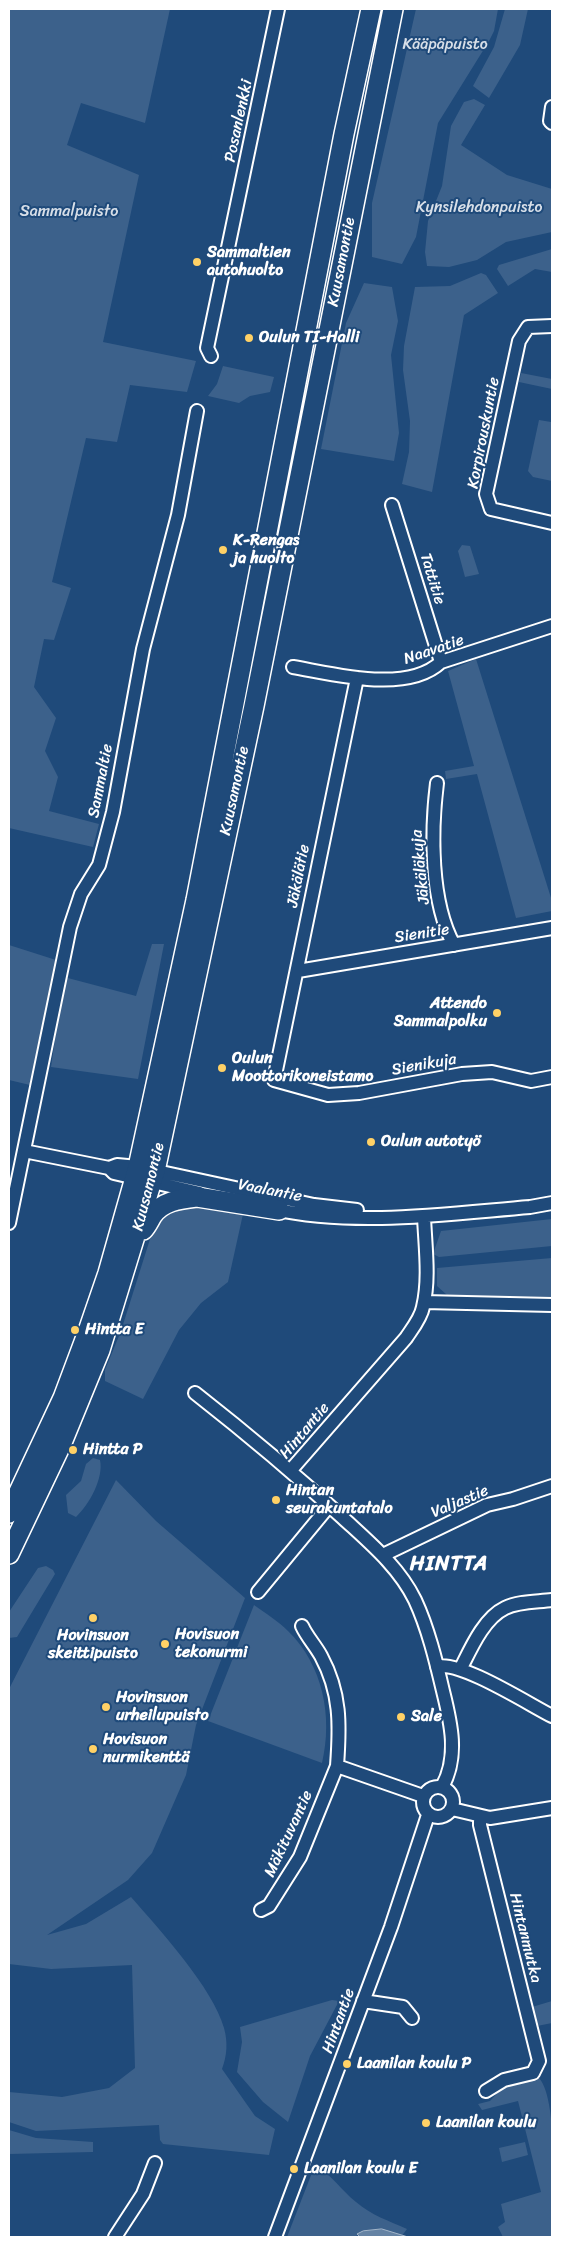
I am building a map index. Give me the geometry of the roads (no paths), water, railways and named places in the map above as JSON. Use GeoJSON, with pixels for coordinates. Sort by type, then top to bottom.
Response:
{"type":"FeatureCollection","features":[{"type":"Feature","properties":{"kind":"highway","name":"Kuusamontie"},"geometry":{"type":"LineString","coordinates":[[9,1554],[61,1445],[100,1350],[136,1239],[145,1175],[196,900],[344,134],[371,9]]}},
{"type":"Feature","properties":{"kind":"highway","name":"Kuusamontie"},"geometry":{"type":"LineString","coordinates":[[9,1513],[62,1398],[145,1175],[254,706],[393,9]]}},
{"type":"Feature","properties":{"kind":"highway"},"geometry":{"type":"LineString","coordinates":[[136,1239],[160,1208],[172,1201],[197,1197],[279,1210]]}},
{"type":"Feature","properties":{"kind":"street","name":"Posanlenkki"},"geometry":{"type":"LineString","coordinates":[[211,356],[207,348],[278,9]]}},
{"type":"Feature","properties":{"kind":"street"},"geometry":{"type":"LineString","coordinates":[[552,107],[550,122],[552,123]]}},
{"type":"Feature","properties":{"kind":"street","name":"Korpirouskuntie"},"geometry":{"type":"LineString","coordinates":[[552,326],[528,327],[519,341],[486,494],[491,509],[552,523]]}},
{"type":"Feature","properties":{"kind":"street","name":"Sammaltie"},"geometry":{"type":"LineString","coordinates":[[9,1224],[70,927],[81,894],[99,866],[113,812],[143,649],[178,515],[196,411]]}},
{"type":"Feature","properties":{"kind":"street","name":"Tattitie"},"geometry":{"type":"LineString","coordinates":[[392,505],[441,662]]}},
{"type":"Feature","properties":{"kind":"street","name":"Naavatie"},"geometry":{"type":"LineString","coordinates":[[293,667],[357,678],[393,679],[414,676],[435,668],[441,662],[552,626]]}},
{"type":"Feature","properties":{"kind":"street","name":"Jäkälätie"},"geometry":{"type":"LineString","coordinates":[[274,1080],[298,971],[332,790],[357,678]]}},
{"type":"Feature","properties":{"kind":"street","name":"Jäkäläkuja"},"geometry":{"type":"LineString","coordinates":[[437,783],[432,818],[433,854],[439,898],[449,938],[454,945]]}},
{"type":"Feature","properties":{"kind":"street","name":"Sienitie"},"geometry":{"type":"LineString","coordinates":[[298,971],[552,928]]}},
{"type":"Feature","properties":{"kind":"street","name":"Sienikuja"},"geometry":{"type":"LineString","coordinates":[[274,1080],[328,1096],[359,1094],[462,1074],[492,1072],[531,1081],[552,1077]]}},
{"type":"Feature","properties":{"kind":"street"},"geometry":{"type":"LineString","coordinates":[[24,1151],[109,1168],[117,1165],[145,1175]]}},
{"type":"Feature","properties":{"kind":"street","name":"Vaalantie"},"geometry":{"type":"LineString","coordinates":[[145,1175],[279,1210],[320,1216],[385,1218],[424,1216],[530,1207],[552,1203]]}},
{"type":"Feature","properties":{"kind":"street","name":"Vaalantie"},"geometry":{"type":"LineString","coordinates":[[145,1175],[314,1205],[382,1211],[402,1216]]}},
{"type":"Feature","properties":{"kind":"street","name":"Hintantie"},"geometry":{"type":"LineString","coordinates":[[424,1216],[423,1308],[406,1338],[290,1471],[383,1555],[401,1576],[415,1601],[437,1667],[451,1723],[453,1750],[442,1787]]}},
{"type":"Feature","properties":{"kind":"street"},"geometry":{"type":"LineString","coordinates":[[424,1302],[552,1305]]}},
{"type":"Feature","properties":{"kind":"street"},"geometry":{"type":"LineString","coordinates":[[195,1393],[290,1471]]}},
{"type":"Feature","properties":{"kind":"street","name":"Valjastie"},"geometry":{"type":"LineString","coordinates":[[383,1555],[487,1505],[513,1499],[552,1486]]}},
{"type":"Feature","properties":{"kind":"street"},"geometry":{"type":"LineString","coordinates":[[258,1592],[329,1506]]}},
{"type":"Feature","properties":{"kind":"street"},"geometry":{"type":"LineString","coordinates":[[461,1668],[471,1649],[494,1615],[515,1605],[552,1600]]}},
{"type":"Feature","properties":{"kind":"street","name":"Mäkituvantie"},"geometry":{"type":"LineString","coordinates":[[261,1910],[269,1906],[300,1857],[337,1766],[340,1717],[333,1686],[320,1655],[302,1626]]}},
{"type":"Feature","properties":{"kind":"street"},"geometry":{"type":"LineString","coordinates":[[437,1667],[442,1665],[461,1668],[552,1716]]}},
{"type":"Feature","properties":{"kind":"street"},"geometry":{"type":"LineString","coordinates":[[337,1766],[423,1796]]}},
{"type":"Feature","properties":{"kind":"street"},"geometry":{"type":"LineString","coordinates":[[442,1787],[452,1796],[452,1809],[442,1817],[428,1815],[422,1806],[423,1796],[431,1788],[442,1787]]}},
{"type":"Feature","properties":{"kind":"street"},"geometry":{"type":"LineString","coordinates":[[452,1809],[490,1818],[552,1808]]}},
{"type":"Feature","properties":{"kind":"street","name":"Hintantie"},"geometry":{"type":"LineString","coordinates":[[275,2237],[391,1927],[428,1815]]}},
{"type":"Feature","properties":{"kind":"street","name":"Hintanmutka"},"geometry":{"type":"LineString","coordinates":[[480,1817],[539,2061],[534,2073],[504,2080],[486,2091]]}},
{"type":"Feature","properties":{"kind":"street"},"geometry":{"type":"LineString","coordinates":[[363,2001],[403,2007],[412,2018]]}},
{"type":"Feature","properties":{"kind":"street"},"geometry":{"type":"LineString","coordinates":[[115,2237],[142,2194],[156,2162]]}},
{"type":"Feature","properties":{"kind":"place","name":"Sammaltien autohuolto"},"geometry":{"type":"Point","coordinates":[197,262]}},
{"type":"Feature","properties":{"kind":"place","name":"Oulun TI-Halli"},"geometry":{"type":"Point","coordinates":[249,338]}},
{"type":"Feature","properties":{"kind":"place","name":"K-Rengas ja huolto"},"geometry":{"type":"Point","coordinates":[223,550]}},
{"type":"Feature","properties":{"kind":"place","name":"Attendo Sammalpolku"},"geometry":{"type":"Point","coordinates":[497,1013]}},
{"type":"Feature","properties":{"kind":"place","name":"Oulun Moottorikoneistamo"},"geometry":{"type":"Point","coordinates":[222,1068]}},
{"type":"Feature","properties":{"kind":"place","name":"Oulun autotyö"},"geometry":{"type":"Point","coordinates":[371,1142]}},
{"type":"Feature","properties":{"kind":"place","name":"Hintta E"},"geometry":{"type":"Point","coordinates":[75,1330]}},
{"type":"Feature","properties":{"kind":"place","name":"Hintta P"},"geometry":{"type":"Point","coordinates":[73,1450]}},
{"type":"Feature","properties":{"kind":"place","name":"Hintan seurakuntatalo"},"geometry":{"type":"Point","coordinates":[276,1500]}},
{"type":"Feature","properties":{"kind":"place","name":"Hovinsuon skeittipuisto"},"geometry":{"type":"Point","coordinates":[93,1618]}},
{"type":"Feature","properties":{"kind":"place","name":"Hovisuon tekonurmi"},"geometry":{"type":"Point","coordinates":[165,1644]}},
{"type":"Feature","properties":{"kind":"place","name":"Hovinsuon urheilupuisto"},"geometry":{"type":"Point","coordinates":[106,1707]}},
{"type":"Feature","properties":{"kind":"place","name":"Sale"},"geometry":{"type":"Point","coordinates":[401,1717]}},
{"type":"Feature","properties":{"kind":"place","name":"Hovisuon nurmikenttä"},"geometry":{"type":"Point","coordinates":[93,1749]}},
{"type":"Feature","properties":{"kind":"place","name":"Laanilan koulu P"},"geometry":{"type":"Point","coordinates":[347,2064]}},
{"type":"Feature","properties":{"kind":"place","name":"Laanilan koulu"},"geometry":{"type":"Point","coordinates":[426,2123]}},
{"type":"Feature","properties":{"kind":"place","name":"Laanilan koulu E"},"geometry":{"type":"Point","coordinates":[294,2169]}},
{"type":"Feature","properties":{"kind":"district","name":"HINTTA"},"geometry":{"type":"Point","coordinates":[449,1565]}},
{"type":"Feature","properties":{"kind":"park label","name":"Kääpäpuisto"},"geometry":{"type":"Point","coordinates":[445,45]}},
{"type":"Feature","properties":{"kind":"park label","name":"Kynsilehdonpuisto"},"geometry":{"type":"Point","coordinates":[479,208]}},
{"type":"Feature","properties":{"kind":"park label","name":"Sammalpuisto"},"geometry":{"type":"Point","coordinates":[69,212]}}]}
